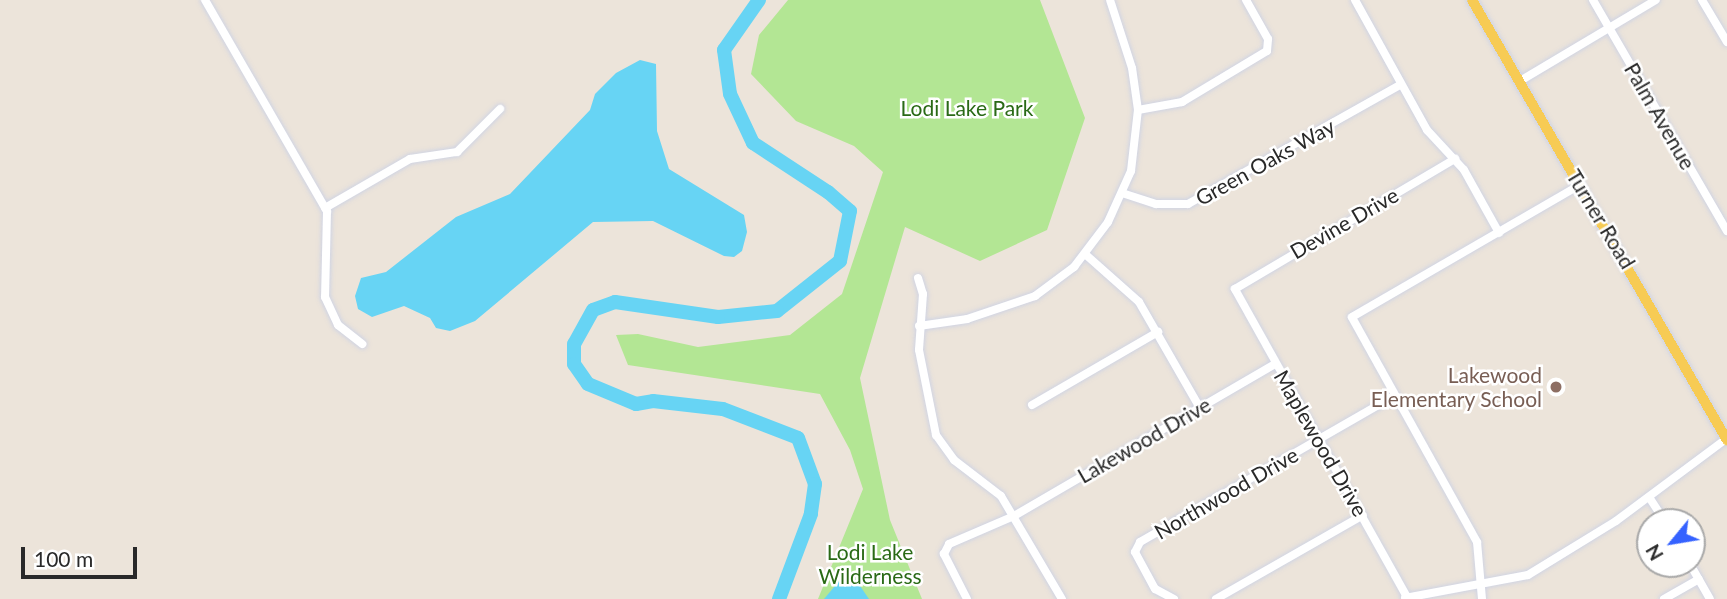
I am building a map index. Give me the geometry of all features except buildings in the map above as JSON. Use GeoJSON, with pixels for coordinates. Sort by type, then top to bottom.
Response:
{"type":"FeatureCollection","features":[{"type":"Feature","properties":{"kind":"main road","name":"Turner Road"},"geometry":{"type":"LineString","coordinates":[[1472,0],[1727,439]]}},
{"type":"Feature","properties":{"kind":"street"},"geometry":{"type":"LineString","coordinates":[[205,0],[325,208],[325,297],[338,325],[362,344]]}},
{"type":"Feature","properties":{"kind":"street"},"geometry":{"type":"LineString","coordinates":[[919,326],[1008,308],[1058,282],[1086,254],[1122,193],[1133,159],[1138,110],[1132,68],[1110,0]]}},
{"type":"Feature","properties":{"kind":"street"},"geometry":{"type":"LineString","coordinates":[[1138,110],[1173,106],[1267,51],[1268,39],[1246,0]]}},
{"type":"Feature","properties":{"kind":"street"},"geometry":{"type":"LineString","coordinates":[[1355,0],[1427,130],[1455,159],[1499,233]]}},
{"type":"Feature","properties":{"kind":"street","name":"Palm Avenue"},"geometry":{"type":"LineString","coordinates":[[1593,0],[1727,231]]}},
{"type":"Feature","properties":{"kind":"street"},"geometry":{"type":"LineString","coordinates":[[1520,81],[1656,0]]}},
{"type":"Feature","properties":{"kind":"street"},"geometry":{"type":"LineString","coordinates":[[1702,0],[1727,42]]}},
{"type":"Feature","properties":{"kind":"street","name":"Green Oaks Way"},"geometry":{"type":"LineString","coordinates":[[1122,193],[1156,204],[1188,204],[1400,85]]}},
{"type":"Feature","properties":{"kind":"street"},"geometry":{"type":"LineString","coordinates":[[325,208],[410,159],[457,152],[500,108]]}},
{"type":"Feature","properties":{"kind":"street","name":"Devine Drive"},"geometry":{"type":"LineString","coordinates":[[1235,289],[1455,159]]}},
{"type":"Feature","properties":{"kind":"street"},"geometry":{"type":"LineString","coordinates":[[1482,599],[1477,542],[1352,317],[1580,185]]}},
{"type":"Feature","properties":{"kind":"street"},"geometry":{"type":"LineString","coordinates":[[1086,254],[1139,302],[1200,408]]}},
{"type":"Feature","properties":{"kind":"street"},"geometry":{"type":"LineString","coordinates":[[918,278],[923,294],[919,351],[936,435],[954,460],[1001,496],[1062,599]]}},
{"type":"Feature","properties":{"kind":"street","name":"Maplewood Drive"},"geometry":{"type":"LineString","coordinates":[[1235,289],[1275,364],[1363,514],[1405,598]]}},
{"type":"Feature","properties":{"kind":"street"},"geometry":{"type":"LineString","coordinates":[[1032,405],[1158,332]]}},
{"type":"Feature","properties":{"kind":"street","name":"Lakewood Drive"},"geometry":{"type":"LineString","coordinates":[[967,599],[944,550],[967,534],[984,531],[1014,516],[1275,364]]}},
{"type":"Feature","properties":{"kind":"street","name":"Northwood Drive"},"geometry":{"type":"LineString","coordinates":[[1174,599],[1155,589],[1135,550],[1394,396]]}},
{"type":"Feature","properties":{"kind":"street"},"geometry":{"type":"LineString","coordinates":[[1405,598],[1528,575],[1649,497],[1678,470],[1727,439]]}},
{"type":"Feature","properties":{"kind":"street"},"geometry":{"type":"LineString","coordinates":[[1649,497],[1656,508]]}},
{"type":"Feature","properties":{"kind":"street"},"geometry":{"type":"LineString","coordinates":[[1216,599],[1363,514]]}},
{"type":"Feature","properties":{"kind":"street"},"geometry":{"type":"LineString","coordinates":[[1664,599],[1699,579],[1710,599]]}},
{"type":"Feature","properties":{"kind":"green space","name":"Lodi Lake Park"},"geometry":{"type":"Polygon","coordinates":[[[788,0],[1040,0],[1085,118],[1047,230],[980,261],[905,227],[860,378],[890,520],[922,599],[818,599],[863,489],[850,450],[820,394],[628,365],[616,335],[638,334],[698,347],[790,335],[842,294],[883,172],[854,146],[796,121],[751,74],[759,35],[788,0]]]}},
{"type":"Feature","properties":{"kind":"water"},"geometry":{"type":"Polygon","coordinates":[[[640,60],[656,64],[657,131],[669,169],[744,215],[747,232],[742,251],[734,257],[724,256],[653,221],[593,222],[475,321],[450,331],[436,328],[430,318],[404,306],[372,317],[358,309],[355,296],[361,278],[386,272],[456,217],[510,194],[590,110],[595,94],[616,73],[640,60]]]}},
{"type":"Feature","properties":{"kind":"water"},"geometry":{"type":"Polygon","coordinates":[[[845,574],[856,580],[869,599],[824,599],[845,574]]]}},
{"type":"Feature","properties":{"kind":"waterway"},"geometry":{"type":"LineString","coordinates":[[759,0],[724,50],[730,94],[753,143],[828,192],[850,211],[840,261],[777,311],[718,317],[615,302],[593,310],[574,344],[574,364],[588,384],[636,404],[653,401],[723,409],[798,438],[815,484],[811,514],[779,599]]}},
{"type":"Feature","properties":{"kind":"place","name":"Lakewood Elementary School"},"geometry":{"type":"Point","coordinates":[1556,387]}},
{"type":"Feature","properties":{"kind":"park label","name":"Lodi Lake Wilderness"},"geometry":{"type":"Point","coordinates":[870,564]}}]}
